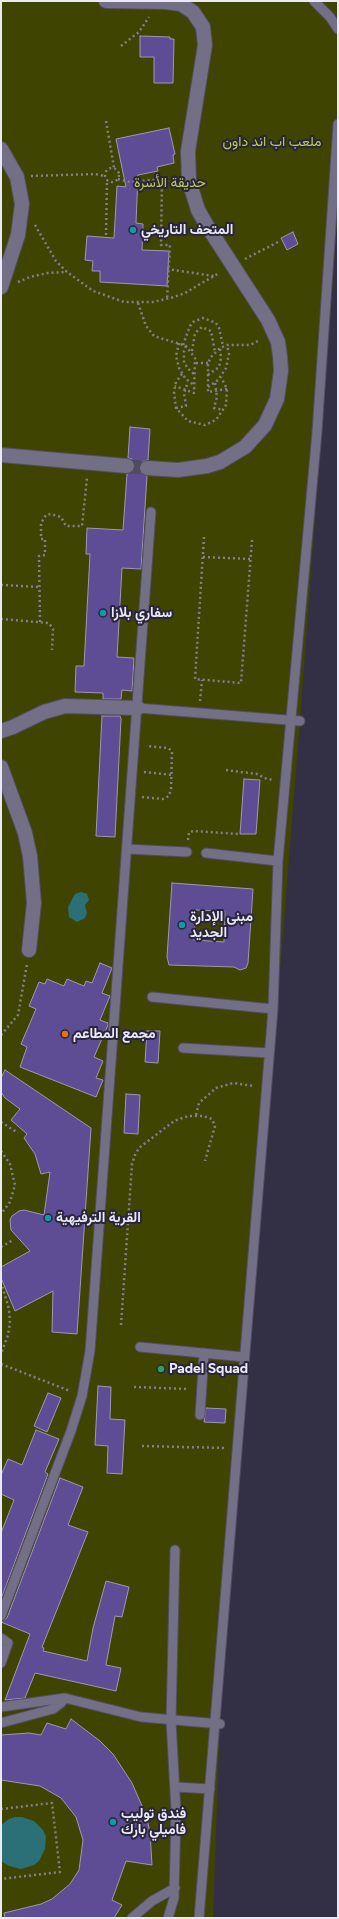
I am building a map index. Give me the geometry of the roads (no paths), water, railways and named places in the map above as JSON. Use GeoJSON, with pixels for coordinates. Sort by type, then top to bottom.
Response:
{"type":"FeatureCollection","features":[{"type":"Feature","properties":{"kind":"street"},"geometry":{"type":"LineString","coordinates":[[106,1],[181,3],[199,18],[205,36],[188,151],[189,181],[198,210],[273,329],[280,356],[280,385],[272,413],[256,437],[233,455],[207,466],[178,470],[147,468]]}},
{"type":"Feature","properties":{"kind":"street"},"geometry":{"type":"LineString","coordinates":[[1,149],[17,177],[22,204],[22,219],[7,286]]}},
{"type":"Feature","properties":{"kind":"street"},"geometry":{"type":"LineString","coordinates":[[1,455],[127,466]]}},
{"type":"Feature","properties":{"kind":"street"},"geometry":{"type":"LineString","coordinates":[[1,731],[44,712],[65,706],[138,708]]}},
{"type":"Feature","properties":{"kind":"street"},"geometry":{"type":"LineString","coordinates":[[1,767],[25,833],[30,856],[34,903],[29,950]]}},
{"type":"Feature","properties":{"kind":"lane"},"geometry":{"type":"LineString","coordinates":[[314,1],[330,17],[338,29]]}},
{"type":"Feature","properties":{"kind":"lane"},"geometry":{"type":"LineString","coordinates":[[199,1918],[217,1724],[244,1357],[265,1090],[273,1009],[278,861],[317,432],[338,124]]}},
{"type":"Feature","properties":{"kind":"lane"},"geometry":{"type":"LineString","coordinates":[[1,1616],[71,1431],[82,1396],[92,1329],[151,512]]}},
{"type":"Feature","properties":{"kind":"lane"},"geometry":{"type":"LineString","coordinates":[[138,708],[300,721]]}},
{"type":"Feature","properties":{"kind":"lane"},"geometry":{"type":"LineString","coordinates":[[127,849],[187,852]]}},
{"type":"Feature","properties":{"kind":"lane"},"geometry":{"type":"LineString","coordinates":[[206,853],[278,861]]}},
{"type":"Feature","properties":{"kind":"lane"},"geometry":{"type":"LineString","coordinates":[[152,997],[273,1009]]}},
{"type":"Feature","properties":{"kind":"lane"},"geometry":{"type":"LineString","coordinates":[[183,1048],[269,1053]]}},
{"type":"Feature","properties":{"kind":"lane"},"geometry":{"type":"LineString","coordinates":[[140,1347],[244,1357]]}},
{"type":"Feature","properties":{"kind":"lane"},"geometry":{"type":"LineString","coordinates":[[200,1415],[204,1353]]}},
{"type":"Feature","properties":{"kind":"lane"},"geometry":{"type":"LineString","coordinates":[[168,1918],[172,1907],[174,1888],[176,1787],[171,1721],[175,1550]]}},
{"type":"Feature","properties":{"kind":"lane"},"geometry":{"type":"LineString","coordinates":[[1,1638],[8,1643],[1,1663]]}},
{"type":"Feature","properties":{"kind":"lane"},"geometry":{"type":"LineString","coordinates":[[1,1707],[65,1698],[122,1713],[171,1721],[217,1724]]}},
{"type":"Feature","properties":{"kind":"lane"},"geometry":{"type":"LineString","coordinates":[[1,1723],[53,1709],[65,1698]]}},
{"type":"Feature","properties":{"kind":"lane"},"geometry":{"type":"LineString","coordinates":[[176,1787],[210,1789]]}},
{"type":"Feature","properties":{"kind":"lane"},"geometry":{"type":"LineString","coordinates":[[132,1918],[144,1907],[174,1888]]}},
{"type":"Feature","properties":{"kind":"tunnel"},"geometry":{"type":"LineString","coordinates":[[127,466],[147,468]]}},
{"type":"Feature","properties":{"kind":"place","name":"المتحف التاريخي"},"geometry":{"type":"Point","coordinates":[133,230]}},
{"type":"Feature","properties":{"kind":"place","name":"سفاري بلازا"},"geometry":{"type":"Point","coordinates":[103,613]}},
{"type":"Feature","properties":{"kind":"place","name":"مبنى الإدارة الجديد"},"geometry":{"type":"Point","coordinates":[182,925]}},
{"type":"Feature","properties":{"kind":"place","name":"مجمع المطاعم"},"geometry":{"type":"Point","coordinates":[65,1034]}},
{"type":"Feature","properties":{"kind":"place","name":"القرية الترفيهية"},"geometry":{"type":"Point","coordinates":[48,1218]}},
{"type":"Feature","properties":{"kind":"place","name":"Padel Squad"},"geometry":{"type":"Point","coordinates":[161,1369]}},
{"type":"Feature","properties":{"kind":"place","name":"فندق توليب فاميلي بارك"},"geometry":{"type":"Point","coordinates":[113,1822]}},
{"type":"Feature","properties":{"kind":"park label","name":"ملعب اب اند داون"},"geometry":{"type":"Point","coordinates":[272,142]}},
{"type":"Feature","properties":{"kind":"park label","name":"حديقة الأسرة"},"geometry":{"type":"Point","coordinates":[170,183]}}]}
